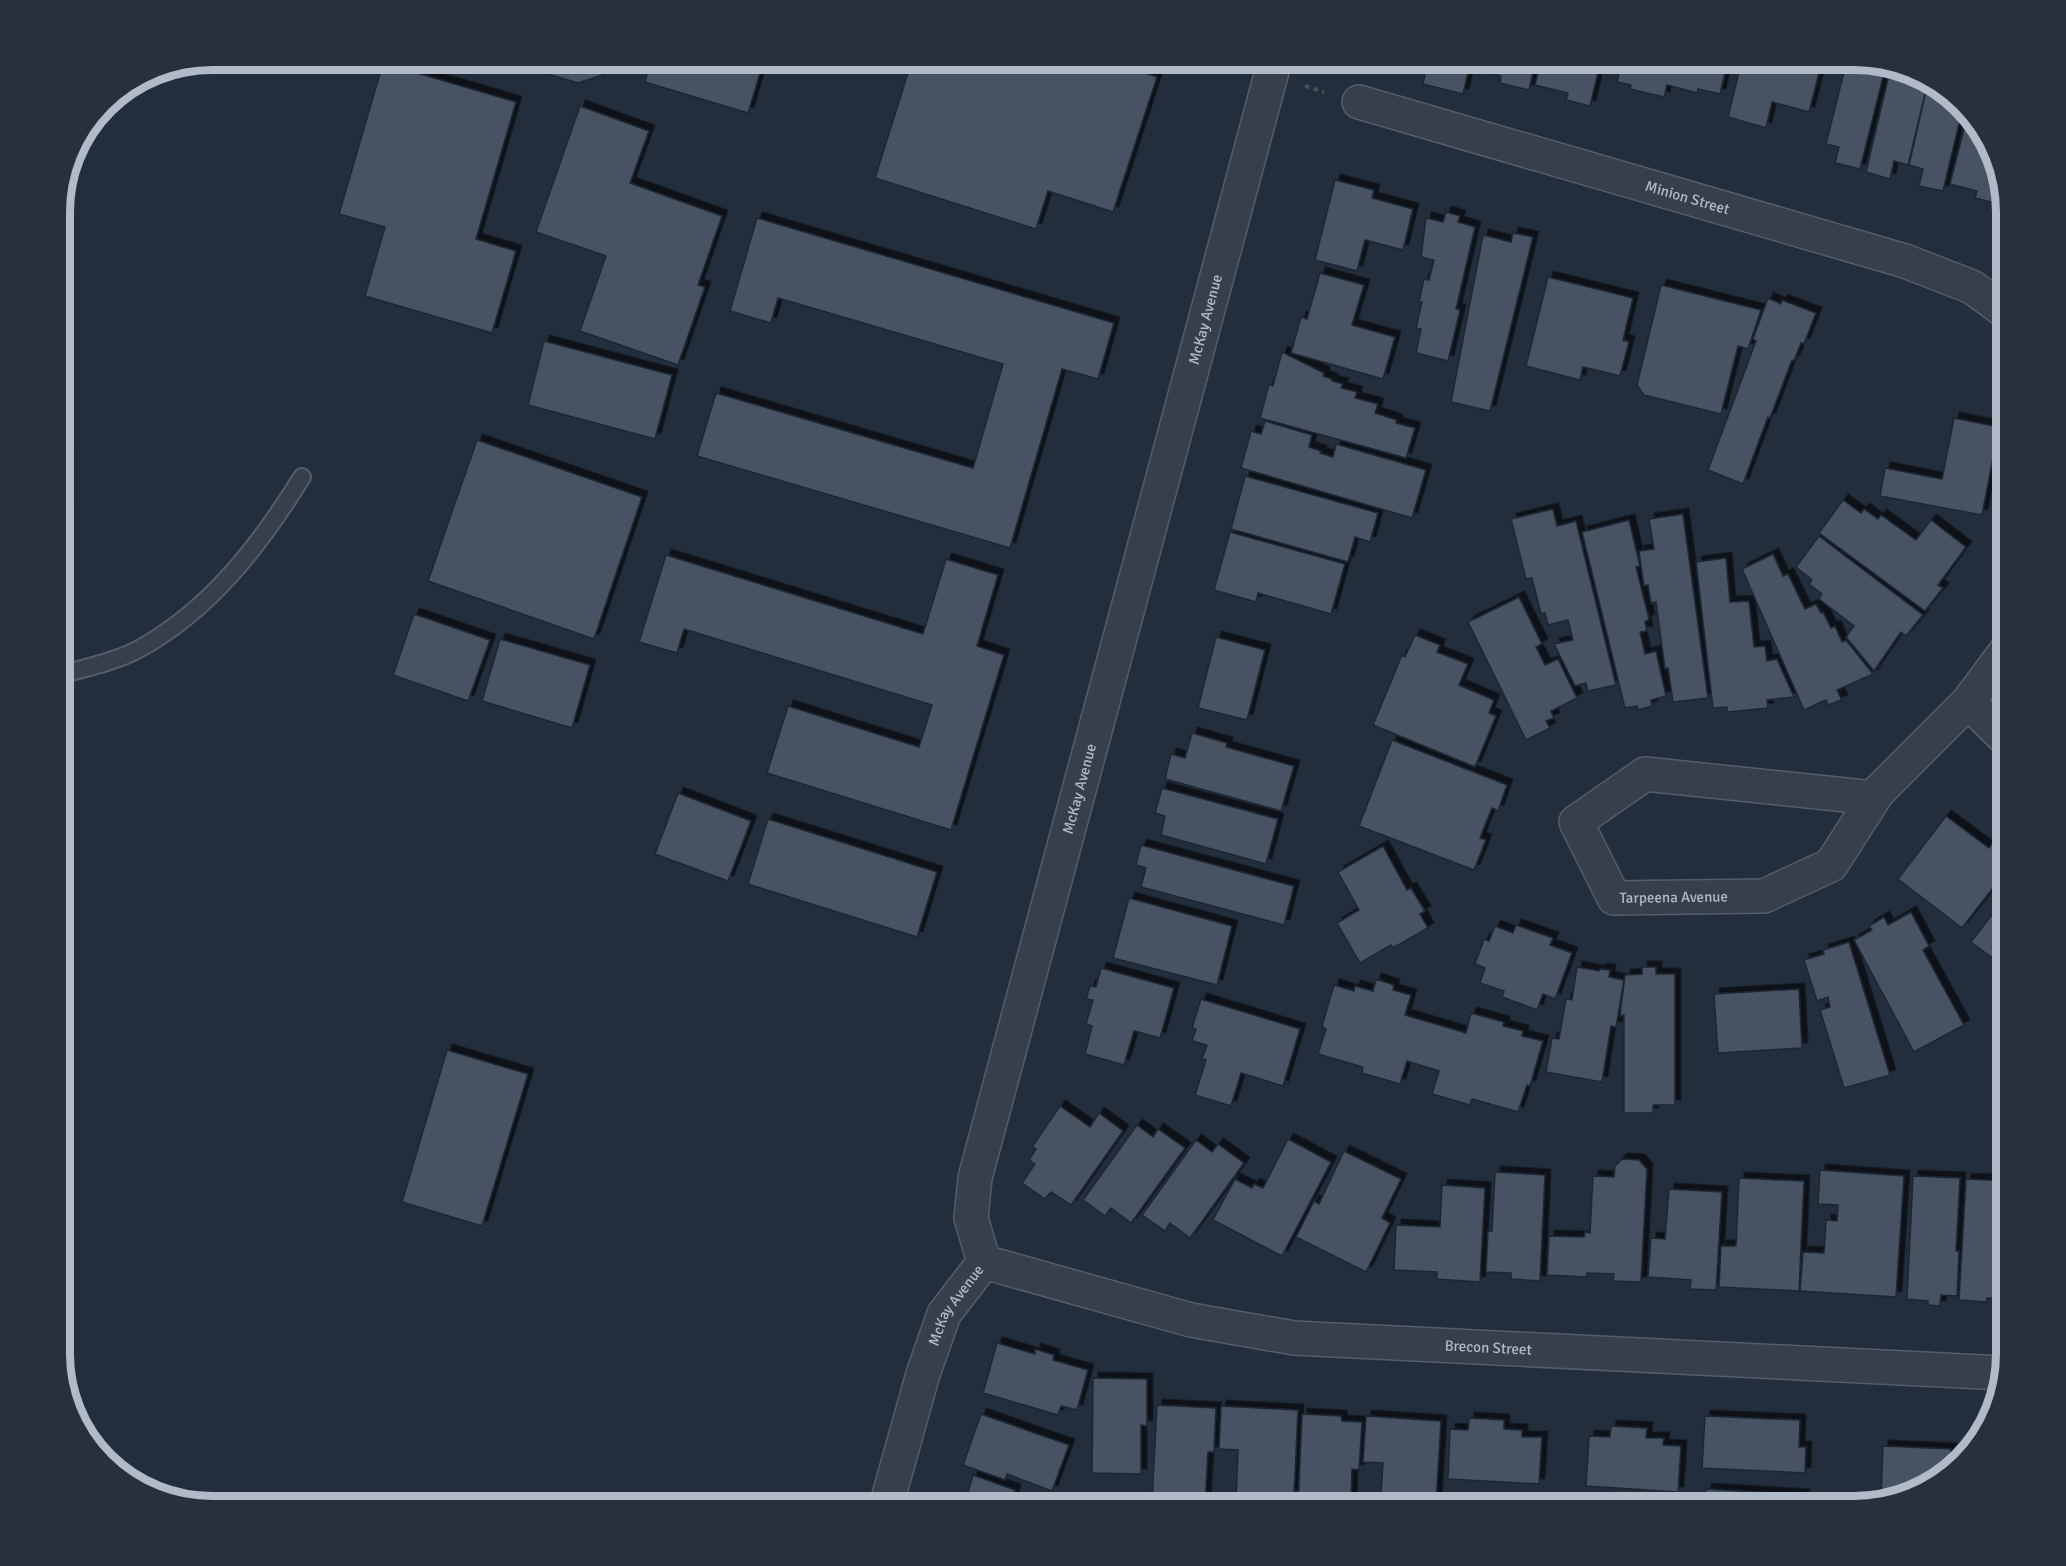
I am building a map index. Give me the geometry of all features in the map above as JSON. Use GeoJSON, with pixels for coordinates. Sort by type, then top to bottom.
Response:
{"type":"FeatureCollection","features":[{"type":"Feature","properties":{"kind":"street","name":"McKay Avenue"},"geometry":{"type":"LineString","coordinates":[[889,1496],[923,1374],[944,1314],[984,1262],[971,1218],[975,1178],[1272,70]]}},
{"type":"Feature","properties":{"kind":"street","name":"Minion Street"},"geometry":{"type":"LineString","coordinates":[[1359,102],[1905,261],[1972,287],[1996,305]]}},
{"type":"Feature","properties":{"kind":"street","name":"Tarpeena Avenue"},"geometry":{"type":"LineString","coordinates":[[1874,798],[1645,774],[1576,822],[1614,898],[1764,897],[1831,865],[1879,791],[1968,702],[1996,664]]}},
{"type":"Feature","properties":{"kind":"street"},"geometry":{"type":"LineString","coordinates":[[1968,702],[1996,729]]}},
{"type":"Feature","properties":{"kind":"street","name":"Brecon Street"},"geometry":{"type":"LineString","coordinates":[[984,1262],[1191,1320],[1294,1338],[1994,1373]]}},
{"type":"Feature","properties":{"kind":"lane"},"geometry":{"type":"LineString","coordinates":[[71,671],[137,650],[168,631],[219,589],[255,548],[302,477]]}},
{"type":"Feature","properties":{"kind":"path"},"geometry":{"type":"LineString","coordinates":[[1279,70],[1359,102]]}},
{"type":"Feature","properties":{"kind":"building"},"geometry":{"type":"Polygon","coordinates":[[[1137,70],[1157,77],[1113,212],[1048,191],[1036,229],[875,178],[909,71],[1137,70]]]}},
{"type":"Feature","properties":{"kind":"building"},"geometry":{"type":"Polygon","coordinates":[[[1410,70],[1469,70],[1463,94],[1423,84],[1425,74],[1410,70]]]}},
{"type":"Feature","properties":{"kind":"building"},"geometry":{"type":"Polygon","coordinates":[[[1495,70],[1534,70],[1529,90],[1500,83],[1501,76],[1494,74],[1495,70]]]}},
{"type":"Feature","properties":{"kind":"building"},"geometry":{"type":"Polygon","coordinates":[[[1539,70],[1599,70],[1590,106],[1566,100],[1568,93],[1535,85],[1539,70]]]}},
{"type":"Feature","properties":{"kind":"building"},"geometry":{"type":"Polygon","coordinates":[[[1620,70],[1726,70],[1720,94],[1698,89],[1697,93],[1667,85],[1664,97],[1630,89],[1631,85],[1617,82],[1620,70]]]}},
{"type":"Feature","properties":{"kind":"building"},"geometry":{"type":"Polygon","coordinates":[[[1740,70],[1807,70],[1819,73],[1809,112],[1772,102],[1766,128],[1728,117],[1740,70]]]}},
{"type":"Feature","properties":{"kind":"building"},"geometry":{"type":"Polygon","coordinates":[[[1844,70],[1884,74],[1860,169],[1835,163],[1839,147],[1826,144],[1844,70]]]}},
{"type":"Feature","properties":{"kind":"building"},"geometry":{"type":"Polygon","coordinates":[[[381,71],[410,71],[516,102],[476,239],[516,251],[492,333],[365,296],[385,227],[339,214],[381,71]]]}},
{"type":"Feature","properties":{"kind":"building"},"geometry":{"type":"Polygon","coordinates":[[[538,71],[615,71],[578,83],[538,71]]]}},
{"type":"Feature","properties":{"kind":"building"},"geometry":{"type":"Polygon","coordinates":[[[648,71],[761,71],[748,113],[645,82],[648,71]]]}},
{"type":"Feature","properties":{"kind":"building"},"geometry":{"type":"Polygon","coordinates":[[[1889,75],[1926,91],[1908,165],[1894,161],[1890,179],[1866,172],[1889,75]]]}},
{"type":"Feature","properties":{"kind":"building"},"geometry":{"type":"Polygon","coordinates":[[[1926,91],[1940,100],[1960,119],[1943,191],[1919,186],[1923,169],[1909,165],[1926,91]]]}},
{"type":"Feature","properties":{"kind":"building"},"geometry":{"type":"Polygon","coordinates":[[[580,106],[649,131],[630,183],[722,216],[698,285],[705,287],[678,365],[580,331],[606,256],[536,232],[580,106]]]}},
{"type":"Feature","properties":{"kind":"building"},"geometry":{"type":"Polygon","coordinates":[[[1965,126],[1981,150],[1988,167],[1995,203],[1975,198],[1977,191],[1950,184],[1965,126]]]}},
{"type":"Feature","properties":{"kind":"building"},"geometry":{"type":"Polygon","coordinates":[[[1335,180],[1374,190],[1372,198],[1413,209],[1403,250],[1365,240],[1357,271],[1315,260],[1335,180]]]}},
{"type":"Feature","properties":{"kind":"building"},"geometry":{"type":"Polygon","coordinates":[[[1446,212],[1460,216],[1458,222],[1475,227],[1456,309],[1460,310],[1448,361],[1416,353],[1421,329],[1416,328],[1422,302],[1419,302],[1424,279],[1429,280],[1434,260],[1421,257],[1426,218],[1443,222],[1446,212]]]}},
{"type":"Feature","properties":{"kind":"building"},"geometry":{"type":"Polygon","coordinates":[[[757,218],[1114,323],[1098,379],[1062,369],[1010,548],[697,456],[716,393],[973,468],[1003,364],[778,298],[771,323],[730,311],[757,218]]]}},
{"type":"Feature","properties":{"kind":"building"},"geometry":{"type":"Polygon","coordinates":[[[1513,233],[1533,237],[1490,411],[1451,402],[1483,235],[1511,242],[1513,233]]]}},
{"type":"Feature","properties":{"kind":"building"},"geometry":{"type":"Polygon","coordinates":[[[1320,273],[1364,285],[1352,325],[1395,337],[1383,379],[1291,353],[1301,317],[1307,319],[1320,273]]]}},
{"type":"Feature","properties":{"kind":"building"},"geometry":{"type":"Polygon","coordinates":[[[1548,277],[1633,298],[1623,340],[1629,342],[1620,376],[1583,367],[1580,380],[1526,366],[1548,277]]]}},
{"type":"Feature","properties":{"kind":"building"},"geometry":{"type":"Polygon","coordinates":[[[1661,285],[1761,310],[1748,349],[1738,346],[1721,414],[1644,395],[1637,385],[1661,285]]]}},
{"type":"Feature","properties":{"kind":"building"},"geometry":{"type":"Polygon","coordinates":[[[1768,298],[1781,304],[1782,300],[1816,313],[1804,344],[1801,343],[1794,361],[1792,360],[1743,484],[1708,470],[1756,341],[1753,339],[1768,298]]]}},
{"type":"Feature","properties":{"kind":"building"},"geometry":{"type":"Polygon","coordinates":[[[544,341],[672,375],[655,439],[528,405],[544,341]]]}},
{"type":"Feature","properties":{"kind":"building"},"geometry":{"type":"Polygon","coordinates":[[[1282,352],[1324,373],[1323,376],[1332,381],[1343,384],[1341,388],[1357,392],[1355,398],[1378,404],[1375,413],[1397,420],[1396,423],[1415,428],[1406,458],[1260,418],[1269,384],[1273,386],[1282,352]]]}},
{"type":"Feature","properties":{"kind":"building"},"geometry":{"type":"Polygon","coordinates":[[[1954,418],[1996,426],[1996,443],[1982,515],[1880,496],[1885,468],[1942,479],[1954,418]]]}},
{"type":"Feature","properties":{"kind":"building"},"geometry":{"type":"Polygon","coordinates":[[[1265,421],[1312,435],[1309,447],[1333,457],[1336,444],[1426,470],[1412,518],[1241,468],[1251,431],[1261,434],[1265,421]]]}},
{"type":"Feature","properties":{"kind":"building"},"geometry":{"type":"Polygon","coordinates":[[[477,440],[642,497],[594,639],[428,581],[477,440]]]}},
{"type":"Feature","properties":{"kind":"building"},"geometry":{"type":"Polygon","coordinates":[[[1245,476],[1378,513],[1370,542],[1355,537],[1348,562],[1231,529],[1245,476]]]}},
{"type":"Feature","properties":{"kind":"building"},"geometry":{"type":"Polygon","coordinates":[[[1843,500],[1861,513],[1864,509],[1878,519],[1881,515],[1916,540],[1931,520],[1966,547],[1938,585],[1943,588],[1925,611],[1819,533],[1843,500]]]}},
{"type":"Feature","properties":{"kind":"building"},"geometry":{"type":"Polygon","coordinates":[[[1553,509],[1557,526],[1576,521],[1616,685],[1588,691],[1586,683],[1575,686],[1554,644],[1573,640],[1568,620],[1548,625],[1545,613],[1541,614],[1532,578],[1526,579],[1511,519],[1553,509]]]}},
{"type":"Feature","properties":{"kind":"building"},"geometry":{"type":"Polygon","coordinates":[[[1683,514],[1708,698],[1673,702],[1668,668],[1665,669],[1656,602],[1651,603],[1648,585],[1644,586],[1639,551],[1654,549],[1649,519],[1683,514]]]}},
{"type":"Feature","properties":{"kind":"building"},"geometry":{"type":"Polygon","coordinates":[[[1629,520],[1640,566],[1636,567],[1649,619],[1645,622],[1647,631],[1640,632],[1645,654],[1656,651],[1666,696],[1651,700],[1652,706],[1638,710],[1637,706],[1625,708],[1582,532],[1629,520]]]}},
{"type":"Feature","properties":{"kind":"building"},"geometry":{"type":"Polygon","coordinates":[[[1230,532],[1345,564],[1331,614],[1258,593],[1256,602],[1214,590],[1230,532]]]}},
{"type":"Feature","properties":{"kind":"building"},"geometry":{"type":"Polygon","coordinates":[[[1819,536],[1923,615],[1906,636],[1901,632],[1874,671],[1846,637],[1854,626],[1819,599],[1822,594],[1809,584],[1812,580],[1796,567],[1819,536]]]}},
{"type":"Feature","properties":{"kind":"building"},"geometry":{"type":"Polygon","coordinates":[[[1773,554],[1783,576],[1788,574],[1805,609],[1816,604],[1831,628],[1835,626],[1842,642],[1846,640],[1873,674],[1837,690],[1842,700],[1828,705],[1826,700],[1804,710],[1742,569],[1773,554]]]}},
{"type":"Feature","properties":{"kind":"building"},"geometry":{"type":"Polygon","coordinates":[[[666,555],[923,634],[946,559],[998,575],[977,646],[1004,655],[951,830],[767,773],[788,706],[919,747],[932,705],[684,629],[677,653],[639,642],[666,555]]]}},
{"type":"Feature","properties":{"kind":"building"},"geometry":{"type":"Polygon","coordinates":[[[1726,558],[1730,602],[1749,601],[1754,647],[1765,646],[1767,661],[1777,659],[1794,697],[1767,700],[1768,708],[1727,712],[1727,707],[1713,708],[1696,562],[1726,558]]]}},
{"type":"Feature","properties":{"kind":"building"},"geometry":{"type":"Polygon","coordinates":[[[1519,597],[1542,644],[1536,647],[1545,665],[1558,659],[1577,698],[1551,711],[1554,718],[1546,721],[1550,728],[1526,740],[1468,622],[1519,597]]]}},
{"type":"Feature","properties":{"kind":"building"},"geometry":{"type":"Polygon","coordinates":[[[414,614],[490,640],[468,701],[393,675],[414,614]]]}},
{"type":"Feature","properties":{"kind":"building"},"geometry":{"type":"Polygon","coordinates":[[[1415,635],[1440,645],[1437,652],[1468,664],[1459,685],[1494,700],[1489,713],[1496,716],[1475,767],[1373,725],[1402,655],[1405,657],[1415,635]]]}},
{"type":"Feature","properties":{"kind":"building"},"geometry":{"type":"Polygon","coordinates":[[[1216,637],[1265,650],[1247,720],[1198,708],[1216,637]]]}},
{"type":"Feature","properties":{"kind":"building"},"geometry":{"type":"Polygon","coordinates":[[[500,639],[590,665],[572,728],[482,701],[500,639]]]}},
{"type":"Feature","properties":{"kind":"building"},"geometry":{"type":"Polygon","coordinates":[[[1192,733],[1227,743],[1226,747],[1294,766],[1281,811],[1165,779],[1171,754],[1185,758],[1192,733]]]}},
{"type":"Feature","properties":{"kind":"building"},"geometry":{"type":"Polygon","coordinates":[[[1392,740],[1507,785],[1498,811],[1492,808],[1480,838],[1486,840],[1474,870],[1359,826],[1392,740]]]}},
{"type":"Feature","properties":{"kind":"building"},"geometry":{"type":"Polygon","coordinates":[[[1162,788],[1278,819],[1266,864],[1161,835],[1165,816],[1155,813],[1162,788]]]}},
{"type":"Feature","properties":{"kind":"building"},"geometry":{"type":"Polygon","coordinates":[[[678,793],[751,821],[728,881],[655,854],[678,793]]]}},
{"type":"Feature","properties":{"kind":"building"},"geometry":{"type":"Polygon","coordinates":[[[1946,816],[1989,848],[1992,844],[1996,847],[1996,884],[1962,928],[1898,879],[1946,816]]]}},
{"type":"Feature","properties":{"kind":"building"},"geometry":{"type":"Polygon","coordinates":[[[768,819],[937,872],[917,937],[748,884],[768,819]]]}},
{"type":"Feature","properties":{"kind":"building"},"geometry":{"type":"Polygon","coordinates":[[[1141,845],[1294,886],[1284,925],[1141,887],[1146,868],[1136,865],[1141,845]]]}},
{"type":"Feature","properties":{"kind":"building"},"geometry":{"type":"Polygon","coordinates":[[[1383,846],[1407,890],[1411,888],[1425,911],[1420,914],[1428,928],[1393,948],[1391,945],[1360,963],[1337,923],[1359,910],[1338,872],[1383,846]]]}},
{"type":"Feature","properties":{"kind":"building"},"geometry":{"type":"Polygon","coordinates":[[[1129,898],[1232,926],[1217,985],[1113,958],[1129,898]]]}},
{"type":"Feature","properties":{"kind":"building"},"geometry":{"type":"Polygon","coordinates":[[[1996,909],[1996,961],[1971,942],[1996,909]]]}},
{"type":"Feature","properties":{"kind":"building"},"geometry":{"type":"Polygon","coordinates":[[[1911,912],[1929,946],[1923,950],[1964,1025],[1914,1052],[1854,940],[1872,930],[1869,926],[1884,917],[1888,925],[1911,912]]]}},
{"type":"Feature","properties":{"kind":"building"},"geometry":{"type":"Polygon","coordinates":[[[1516,925],[1553,938],[1550,945],[1572,953],[1555,999],[1543,994],[1537,1010],[1502,997],[1504,991],[1480,983],[1485,968],[1475,964],[1484,939],[1489,941],[1495,926],[1513,933],[1516,925]]]}},
{"type":"Feature","properties":{"kind":"building"},"geometry":{"type":"Polygon","coordinates":[[[1849,942],[1890,1075],[1844,1088],[1820,1010],[1830,1007],[1828,997],[1817,1001],[1804,960],[1824,954],[1823,950],[1849,942]]]}},
{"type":"Feature","properties":{"kind":"building"},"geometry":{"type":"Polygon","coordinates":[[[1577,967],[1599,971],[1600,969],[1610,970],[1609,977],[1624,980],[1616,1027],[1611,1026],[1602,1082],[1546,1072],[1552,1038],[1559,1039],[1566,999],[1572,1000],[1577,967]]]}},
{"type":"Feature","properties":{"kind":"building"},"geometry":{"type":"Polygon","coordinates":[[[1642,967],[1656,967],[1656,974],[1675,974],[1675,1105],[1653,1105],[1653,1113],[1624,1113],[1624,1015],[1620,1016],[1625,975],[1642,974],[1642,967]]]}},
{"type":"Feature","properties":{"kind":"building"},"geometry":{"type":"Polygon","coordinates":[[[1101,968],[1174,988],[1160,1038],[1134,1031],[1124,1065],[1085,1054],[1092,1026],[1086,1024],[1093,1000],[1086,999],[1090,986],[1096,987],[1101,968]]]}},
{"type":"Feature","properties":{"kind":"building"},"geometry":{"type":"Polygon","coordinates":[[[1376,979],[1394,985],[1393,990],[1411,995],[1405,1015],[1466,1033],[1471,1013],[1504,1022],[1503,1026],[1523,1031],[1522,1036],[1543,1041],[1530,1086],[1527,1085],[1518,1112],[1472,1099],[1470,1105],[1432,1094],[1439,1071],[1407,1061],[1400,1084],[1362,1073],[1363,1067],[1318,1054],[1326,1029],[1322,1026],[1334,985],[1354,991],[1355,986],[1373,991],[1376,979]]]}},
{"type":"Feature","properties":{"kind":"building"},"geometry":{"type":"Polygon","coordinates":[[[1799,989],[1802,1048],[1718,1053],[1714,994],[1799,989]]]}},
{"type":"Feature","properties":{"kind":"building"},"geometry":{"type":"Polygon","coordinates":[[[1201,999],[1300,1029],[1283,1086],[1241,1073],[1231,1106],[1195,1095],[1206,1060],[1202,1059],[1207,1045],[1192,1041],[1196,1029],[1192,1028],[1201,999]]]}},
{"type":"Feature","properties":{"kind":"building"},"geometry":{"type":"Polygon","coordinates":[[[447,1050],[528,1074],[482,1226],[402,1202],[447,1050]]]}},
{"type":"Feature","properties":{"kind":"building"},"geometry":{"type":"Polygon","coordinates":[[[1060,1106],[1090,1127],[1099,1113],[1123,1131],[1071,1205],[1051,1192],[1045,1199],[1022,1183],[1035,1164],[1029,1160],[1036,1149],[1032,1147],[1060,1106]]]}},
{"type":"Feature","properties":{"kind":"building"},"geometry":{"type":"Polygon","coordinates":[[[1137,1125],[1153,1137],[1158,1129],[1185,1148],[1131,1223],[1111,1208],[1105,1216],[1083,1200],[1137,1125]]]}},
{"type":"Feature","properties":{"kind":"building"},"geometry":{"type":"Polygon","coordinates":[[[1288,1139],[1331,1162],[1282,1256],[1213,1220],[1235,1179],[1252,1188],[1254,1184],[1263,1188],[1288,1139]]]}},
{"type":"Feature","properties":{"kind":"building"},"geometry":{"type":"Polygon","coordinates":[[[1196,1140],[1212,1152],[1218,1144],[1244,1163],[1190,1238],[1170,1223],[1165,1231],[1142,1215],[1196,1140]]]}},
{"type":"Feature","properties":{"kind":"building"},"geometry":{"type":"Polygon","coordinates":[[[1344,1151],[1401,1179],[1382,1218],[1390,1223],[1366,1272],[1296,1237],[1314,1201],[1319,1204],[1344,1151]]]}},
{"type":"Feature","properties":{"kind":"building"},"geometry":{"type":"Polygon","coordinates":[[[1622,1159],[1639,1160],[1647,1169],[1641,1282],[1613,1281],[1614,1274],[1587,1273],[1587,1277],[1547,1275],[1549,1236],[1584,1237],[1585,1232],[1590,1233],[1593,1176],[1614,1177],[1615,1166],[1622,1159]]]}},
{"type":"Feature","properties":{"kind":"building"},"geometry":{"type":"Polygon","coordinates":[[[1820,1170],[1904,1176],[1896,1297],[1800,1291],[1803,1252],[1824,1253],[1826,1220],[1837,1221],[1838,1205],[1818,1204],[1820,1170]]]}},
{"type":"Feature","properties":{"kind":"building"},"geometry":{"type":"Polygon","coordinates":[[[1495,1172],[1545,1175],[1540,1281],[1511,1279],[1511,1273],[1486,1272],[1488,1231],[1492,1231],[1495,1172]]]}},
{"type":"Feature","properties":{"kind":"building"},"geometry":{"type":"Polygon","coordinates":[[[1913,1176],[1960,1178],[1956,1251],[1959,1251],[1957,1296],[1941,1295],[1940,1306],[1928,1305],[1928,1301],[1907,1299],[1913,1176]]]}},
{"type":"Feature","properties":{"kind":"building"},"geometry":{"type":"Polygon","coordinates":[[[1739,1178],[1804,1181],[1799,1291],[1719,1287],[1721,1246],[1736,1246],[1739,1178]]]}},
{"type":"Feature","properties":{"kind":"building"},"geometry":{"type":"Polygon","coordinates":[[[1966,1179],[1996,1180],[1996,1298],[1987,1298],[1987,1302],[1959,1300],[1966,1179]]]}},
{"type":"Feature","properties":{"kind":"building"},"geometry":{"type":"Polygon","coordinates":[[[1442,1185],[1485,1188],[1480,1282],[1437,1279],[1437,1272],[1394,1270],[1396,1225],[1440,1227],[1442,1185]]]}},
{"type":"Feature","properties":{"kind":"building"},"geometry":{"type":"Polygon","coordinates":[[[1669,1189],[1722,1192],[1716,1290],[1690,1289],[1691,1280],[1648,1277],[1651,1238],[1665,1239],[1669,1189]]]}},
{"type":"Feature","properties":{"kind":"building"},"geometry":{"type":"Polygon","coordinates":[[[997,1343],[1035,1354],[1035,1349],[1054,1355],[1053,1360],[1088,1370],[1077,1410],[1061,1406],[1058,1415],[983,1393],[997,1343]]]}},
{"type":"Feature","properties":{"kind":"building"},"geometry":{"type":"Polygon","coordinates":[[[1093,1378],[1147,1379],[1147,1426],[1141,1425],[1141,1474],[1092,1473],[1093,1378]]]}},
{"type":"Feature","properties":{"kind":"building"},"geometry":{"type":"Polygon","coordinates":[[[1157,1405],[1216,1408],[1214,1452],[1208,1452],[1205,1496],[1152,1496],[1157,1405]]]}},
{"type":"Feature","properties":{"kind":"building"},"geometry":{"type":"Polygon","coordinates":[[[1221,1406],[1298,1410],[1294,1495],[1269,1493],[1269,1496],[1236,1496],[1238,1450],[1219,1449],[1221,1406]]]}},
{"type":"Feature","properties":{"kind":"building"},"geometry":{"type":"Polygon","coordinates":[[[981,1414],[1069,1445],[1052,1491],[1007,1474],[1005,1480],[963,1465],[981,1414]]]}},
{"type":"Feature","properties":{"kind":"building"},"geometry":{"type":"Polygon","coordinates":[[[1302,1414],[1341,1416],[1342,1421],[1362,1422],[1359,1470],[1352,1469],[1351,1496],[1298,1496],[1302,1414]]]}},
{"type":"Feature","properties":{"kind":"building"},"geometry":{"type":"Polygon","coordinates":[[[1366,1416],[1441,1421],[1436,1496],[1381,1496],[1383,1463],[1363,1462],[1366,1416]]]}},
{"type":"Feature","properties":{"kind":"building"},"geometry":{"type":"Polygon","coordinates":[[[1705,1416],[1800,1420],[1799,1447],[1806,1447],[1805,1473],[1702,1468],[1705,1416]]]}},
{"type":"Feature","properties":{"kind":"building"},"geometry":{"type":"Polygon","coordinates":[[[1469,1418],[1504,1420],[1504,1429],[1522,1430],[1522,1437],[1542,1437],[1539,1484],[1448,1479],[1450,1429],[1468,1430],[1469,1418]]]}},
{"type":"Feature","properties":{"kind":"building"},"geometry":{"type":"Polygon","coordinates":[[[1611,1426],[1647,1428],[1646,1438],[1664,1438],[1663,1445],[1681,1446],[1678,1492],[1586,1486],[1589,1436],[1610,1437],[1611,1426]]]}},
{"type":"Feature","properties":{"kind":"building"},"geometry":{"type":"Polygon","coordinates":[[[1883,1446],[1951,1449],[1951,1456],[1947,1460],[1916,1481],[1881,1492],[1883,1446]]]}},
{"type":"Feature","properties":{"kind":"building"},"geometry":{"type":"Polygon","coordinates":[[[973,1475],[1015,1490],[1014,1496],[967,1496],[973,1475]]]}},
{"type":"Feature","properties":{"kind":"building"},"geometry":{"type":"Polygon","coordinates":[[[1706,1489],[1804,1495],[1804,1496],[1706,1496],[1706,1489]]]}}]}
